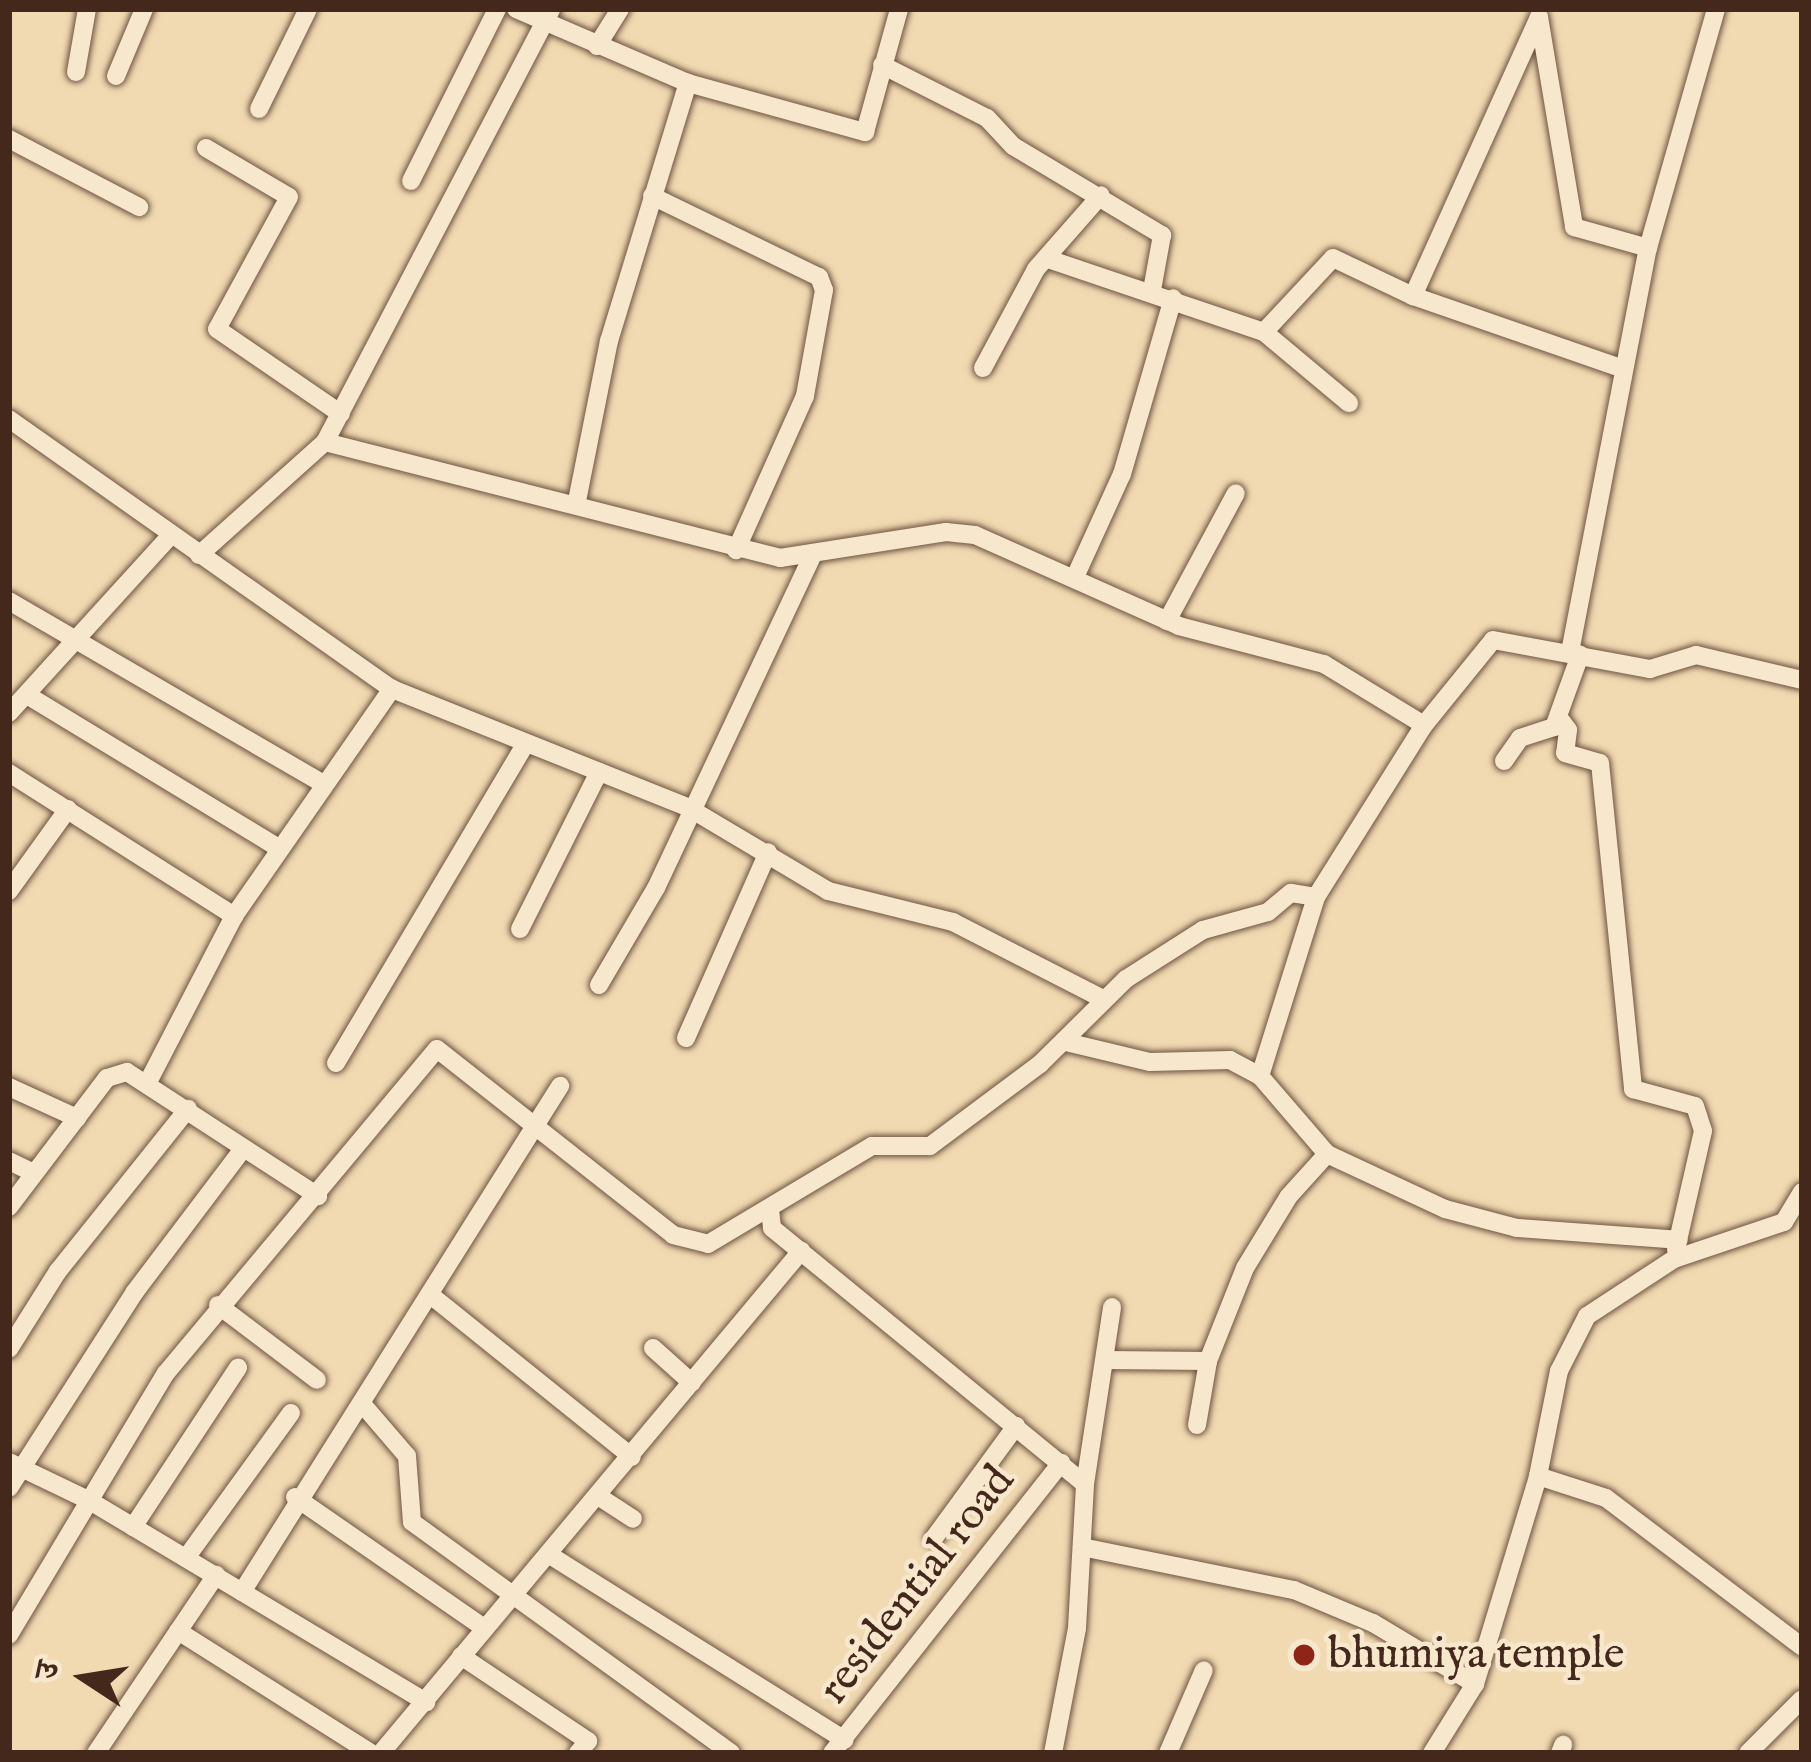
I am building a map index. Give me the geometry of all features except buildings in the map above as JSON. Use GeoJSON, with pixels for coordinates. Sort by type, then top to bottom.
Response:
{"type":"FeatureCollection","features":[{"type":"Feature","properties":{"kind":"street"},"geometry":{"type":"LineString","coordinates":[[76,72],[87,9]]}},
{"type":"Feature","properties":{"kind":"street"},"geometry":{"type":"LineString","coordinates":[[116,76],[144,9]]}},
{"type":"Feature","properties":{"kind":"street"},"geometry":{"type":"LineString","coordinates":[[259,109],[308,9]]}},
{"type":"Feature","properties":{"kind":"street"},"geometry":{"type":"LineString","coordinates":[[412,181],[497,9]]}},
{"type":"Feature","properties":{"kind":"street"},"geometry":{"type":"LineString","coordinates":[[516,9],[547,15],[597,46],[688,83],[865,132],[899,9]]}},
{"type":"Feature","properties":{"kind":"street"},"geometry":{"type":"LineString","coordinates":[[597,46],[620,9]]}},
{"type":"Feature","properties":{"kind":"street"},"geometry":{"type":"LineString","coordinates":[[1504,761],[1520,738],[1558,718],[1575,654],[1648,248],[1716,9]]}},
{"type":"Feature","properties":{"kind":"street"},"geometry":{"type":"LineString","coordinates":[[1541,13],[1574,227],[1648,248]]}},
{"type":"Feature","properties":{"kind":"street"},"geometry":{"type":"LineString","coordinates":[[1413,296],[1541,13]]}},
{"type":"Feature","properties":{"kind":"street"},"geometry":{"type":"LineString","coordinates":[[199,555],[325,442],[547,15]]}},
{"type":"Feature","properties":{"kind":"street"},"geometry":{"type":"LineString","coordinates":[[881,65],[987,118],[1013,146],[1162,236],[1152,290]]}},
{"type":"Feature","properties":{"kind":"street"},"geometry":{"type":"LineString","coordinates":[[577,501],[609,341],[688,83]]}},
{"type":"Feature","properties":{"kind":"street"},"geometry":{"type":"LineString","coordinates":[[9,139],[140,206]]}},
{"type":"Feature","properties":{"kind":"street"},"geometry":{"type":"LineString","coordinates":[[206,148],[289,197],[217,329],[341,414]]}},
{"type":"Feature","properties":{"kind":"street"},"geometry":{"type":"LineString","coordinates":[[983,368],[1036,269],[1052,260],[1101,195]]}},
{"type":"Feature","properties":{"kind":"street"},"geometry":{"type":"LineString","coordinates":[[652,196],[819,277],[824,290],[805,396],[736,550]]}},
{"type":"Feature","properties":{"kind":"street"},"geometry":{"type":"LineString","coordinates":[[1264,332],[1329,258],[1413,296],[1624,369]]}},
{"type":"Feature","properties":{"kind":"street"},"geometry":{"type":"LineString","coordinates":[[1052,260],[1152,290],[1264,332],[1348,403]]}},
{"type":"Feature","properties":{"kind":"street"},"geometry":{"type":"LineString","coordinates":[[1075,577],[1121,474],[1174,298]]}},
{"type":"Feature","properties":{"kind":"street"},"geometry":{"type":"LineString","coordinates":[[9,419],[392,689],[689,808],[828,891],[953,922],[1103,999]]}},
{"type":"Feature","properties":{"kind":"street"},"geometry":{"type":"LineString","coordinates":[[325,442],[577,501],[736,550],[811,558],[946,532],[976,535],[1168,621],[1324,664],[1424,725]]}},
{"type":"Feature","properties":{"kind":"street"},"geometry":{"type":"LineString","coordinates":[[1168,621],[1237,493]]}},
{"type":"Feature","properties":{"kind":"street"},"geometry":{"type":"LineString","coordinates":[[9,713],[171,535]]}},
{"type":"Feature","properties":{"kind":"street"},"geometry":{"type":"LineString","coordinates":[[599,985],[656,888],[689,808],[811,558]]}},
{"type":"Feature","properties":{"kind":"street"},"geometry":{"type":"LineString","coordinates":[[9,601],[322,784]]}},
{"type":"Feature","properties":{"kind":"street"},"geometry":{"type":"LineString","coordinates":[[1260,1076],[1316,897],[1424,725],[1493,640],[1650,669],[1696,655],[1802,680]]}},
{"type":"Feature","properties":{"kind":"street"},"geometry":{"type":"LineString","coordinates":[[148,1082],[234,916],[277,847],[392,689]]}},
{"type":"Feature","properties":{"kind":"street"},"geometry":{"type":"LineString","coordinates":[[27,695],[277,847]]}},
{"type":"Feature","properties":{"kind":"street"},"geometry":{"type":"LineString","coordinates":[[1558,718],[1568,730],[1565,753],[1600,763],[1633,1089],[1695,1106],[1703,1132],[1676,1250]]}},
{"type":"Feature","properties":{"kind":"street"},"geometry":{"type":"LineString","coordinates":[[336,1063],[526,743]]}},
{"type":"Feature","properties":{"kind":"street"},"geometry":{"type":"LineString","coordinates":[[9,772],[234,916]]}},
{"type":"Feature","properties":{"kind":"street"},"geometry":{"type":"LineString","coordinates":[[520,929],[599,772]]}},
{"type":"Feature","properties":{"kind":"street"},"geometry":{"type":"LineString","coordinates":[[9,891],[68,809]]}},
{"type":"Feature","properties":{"kind":"street"},"geometry":{"type":"LineString","coordinates":[[686,1038],[767,853]]}},
{"type":"Feature","properties":{"kind":"street"},"geometry":{"type":"LineString","coordinates":[[9,1635],[166,1373],[218,1305],[318,1196],[437,1049],[531,1127],[685,1241],[708,1244],[770,1209],[830,1164],[872,1146],[930,1146],[1066,1042],[1103,999],[1203,930],[1268,912],[1292,893],[1316,897]]}},
{"type":"Feature","properties":{"kind":"street"},"geometry":{"type":"LineString","coordinates":[[1066,1042],[1150,1062],[1208,1056],[1260,1076],[1327,1154],[1401,1194],[1516,1228],[1676,1250]]}},
{"type":"Feature","properties":{"kind":"street"},"geometry":{"type":"LineString","coordinates":[[9,1208],[32,1172],[116,1073],[148,1082],[318,1196]]}},
{"type":"Feature","properties":{"kind":"street"},"geometry":{"type":"LineString","coordinates":[[242,1592],[295,1497],[364,1406],[560,1086]]}},
{"type":"Feature","properties":{"kind":"street"},"geometry":{"type":"LineString","coordinates":[[9,1087],[77,1118]]}},
{"type":"Feature","properties":{"kind":"street"},"geometry":{"type":"LineString","coordinates":[[9,1349],[58,1271],[188,1109]]}},
{"type":"Feature","properties":{"kind":"street"},"geometry":{"type":"LineString","coordinates":[[9,1488],[15,1465],[134,1293],[243,1149]]}},
{"type":"Feature","properties":{"kind":"street"},"geometry":{"type":"LineString","coordinates":[[1197,1425],[1208,1361],[1263,1234],[1327,1154]]}},
{"type":"Feature","properties":{"kind":"street"},"geometry":{"type":"LineString","coordinates":[[9,1161],[32,1172]]}},
{"type":"Feature","properties":{"kind":"street"},"geometry":{"type":"LineString","coordinates":[[1432,1753],[1475,1684],[1538,1476],[1559,1371],[1587,1316],[1676,1250],[1799,1214],[1802,1192]]}},
{"type":"Feature","properties":{"kind":"street"},"geometry":{"type":"LineString","coordinates":[[770,1209],[772,1228],[1085,1484]]}},
{"type":"Feature","properties":{"kind":"street"},"geometry":{"type":"LineString","coordinates":[[381,1753],[483,1627],[601,1498],[801,1251]]}},
{"type":"Feature","properties":{"kind":"street"},"geometry":{"type":"LineString","coordinates":[[433,1297],[632,1457]]}},
{"type":"Feature","properties":{"kind":"street"},"geometry":{"type":"LineString","coordinates":[[218,1305],[317,1380]]}},
{"type":"Feature","properties":{"kind":"street"},"geometry":{"type":"LineString","coordinates":[[1053,1753],[1077,1628],[1085,1484],[1112,1307]]}},
{"type":"Feature","properties":{"kind":"street"},"geometry":{"type":"LineString","coordinates":[[653,1348],[692,1382]]}},
{"type":"Feature","properties":{"kind":"street"},"geometry":{"type":"LineString","coordinates":[[1106,1360],[1208,1361]]}},
{"type":"Feature","properties":{"kind":"street"},"geometry":{"type":"LineString","coordinates":[[133,1527],[195,1422],[238,1368]]}},
{"type":"Feature","properties":{"kind":"street"},"geometry":{"type":"LineString","coordinates":[[364,1406],[406,1456],[412,1522],[515,1592],[731,1753]]}},
{"type":"Feature","properties":{"kind":"street"},"geometry":{"type":"LineString","coordinates":[[186,1558],[291,1413]]}},
{"type":"Feature","properties":{"kind":"street"},"geometry":{"type":"LineString","coordinates":[[934,1538],[1016,1426]]}},
{"type":"Feature","properties":{"kind":"street","name":"residential road"},"geometry":{"type":"LineString","coordinates":[[838,1746],[1061,1463]]}},
{"type":"Feature","properties":{"kind":"street"},"geometry":{"type":"LineString","coordinates":[[15,1465],[90,1501],[426,1702]]}},
{"type":"Feature","properties":{"kind":"street"},"geometry":{"type":"LineString","coordinates":[[1538,1476],[1619,1507],[1802,1647]]}},
{"type":"Feature","properties":{"kind":"street"},"geometry":{"type":"LineString","coordinates":[[295,1497],[483,1627]]}},
{"type":"Feature","properties":{"kind":"street"},"geometry":{"type":"LineString","coordinates":[[601,1498],[633,1519]]}},
{"type":"Feature","properties":{"kind":"street"},"geometry":{"type":"LineString","coordinates":[[1082,1547],[1294,1590],[1373,1623],[1475,1684]]}},
{"type":"Feature","properties":{"kind":"street"},"geometry":{"type":"LineString","coordinates":[[548,1554],[838,1746]]}},
{"type":"Feature","properties":{"kind":"street"},"geometry":{"type":"LineString","coordinates":[[96,1753],[215,1575]]}},
{"type":"Feature","properties":{"kind":"street"},"geometry":{"type":"LineString","coordinates":[[178,1631],[371,1753]]}},
{"type":"Feature","properties":{"kind":"street"},"geometry":{"type":"LineString","coordinates":[[461,1656],[588,1741],[578,1753]]}},
{"type":"Feature","properties":{"kind":"street"},"geometry":{"type":"LineString","coordinates":[[1168,1753],[1204,1670]]}},
{"type":"Feature","properties":{"kind":"street"},"geometry":{"type":"LineString","coordinates":[[1748,1753],[1802,1699]]}},
{"type":"Feature","properties":{"kind":"place","name":"bhumiya temple"},"geometry":{"type":"Point","coordinates":[1304,1655]}}]}
